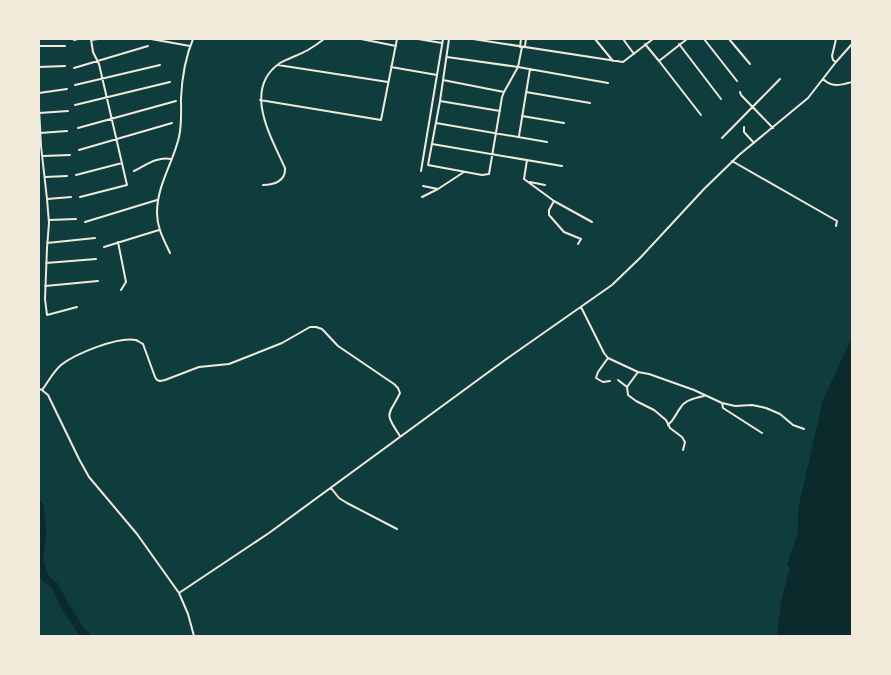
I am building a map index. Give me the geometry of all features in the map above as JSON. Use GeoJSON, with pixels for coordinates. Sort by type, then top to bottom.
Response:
{"type":"FeatureCollection","features":[{"type":"Feature","properties":{"kind":"street"},"geometry":{"type":"LineString","coordinates":[[74,40],[78,39]]}},
{"type":"Feature","properties":{"kind":"street"},"geometry":{"type":"LineString","coordinates":[[80,197],[127,186],[98,61],[93,52],[91,40],[98,39]]}},
{"type":"Feature","properties":{"kind":"street"},"geometry":{"type":"LineString","coordinates":[[151,39],[190,46]]}},
{"type":"Feature","properties":{"kind":"street"},"geometry":{"type":"LineString","coordinates":[[170,253],[160,230],[157,214],[158,200],[181,126],[183,76],[193,39]]}},
{"type":"Feature","properties":{"kind":"street"},"geometry":{"type":"LineString","coordinates":[[263,185],[275,184],[285,173],[285,168],[263,115],[260,100],[266,80],[270,72],[278,65],[324,39]]}},
{"type":"Feature","properties":{"kind":"street"},"geometry":{"type":"LineString","coordinates":[[361,39],[396,46]]}},
{"type":"Feature","properties":{"kind":"street"},"geometry":{"type":"LineString","coordinates":[[260,100],[381,120],[397,39]]}},
{"type":"Feature","properties":{"kind":"street"},"geometry":{"type":"LineString","coordinates":[[418,39],[442,43]]}},
{"type":"Feature","properties":{"kind":"street"},"geometry":{"type":"LineString","coordinates":[[421,170],[443,39]]}},
{"type":"Feature","properties":{"kind":"street"},"geometry":{"type":"LineString","coordinates":[[449,39],[428,165],[482,175],[489,174],[504,92],[518,68],[522,47],[526,39]]}},
{"type":"Feature","properties":{"kind":"street"},"geometry":{"type":"LineString","coordinates":[[474,39],[623,62],[650,39]]}},
{"type":"Feature","properties":{"kind":"street"},"geometry":{"type":"LineString","coordinates":[[521,39],[522,47]]}},
{"type":"Feature","properties":{"kind":"street"},"geometry":{"type":"LineString","coordinates":[[595,39],[613,61]]}},
{"type":"Feature","properties":{"kind":"street"},"geometry":{"type":"LineString","coordinates":[[623,39],[634,54]]}},
{"type":"Feature","properties":{"kind":"street"},"geometry":{"type":"LineString","coordinates":[[659,61],[687,39]]}},
{"type":"Feature","properties":{"kind":"street"},"geometry":{"type":"LineString","coordinates":[[704,39],[736,81]]}},
{"type":"Feature","properties":{"kind":"street"},"geometry":{"type":"LineString","coordinates":[[729,39],[750,64]]}},
{"type":"Feature","properties":{"kind":"street"},"geometry":{"type":"LineString","coordinates":[[836,39],[832,56],[836,62]]}},
{"type":"Feature","properties":{"kind":"street"},"geometry":{"type":"LineString","coordinates":[[646,44],[702,115]]}},
{"type":"Feature","properties":{"kind":"street"},"geometry":{"type":"LineString","coordinates":[[679,44],[720,99]]}},
{"type":"Feature","properties":{"kind":"street"},"geometry":{"type":"LineString","coordinates":[[179,593],[269,533],[505,360],[612,285],[732,161],[808,98],[852,44]]}},
{"type":"Feature","properties":{"kind":"street"},"geometry":{"type":"LineString","coordinates":[[39,46],[65,46]]}},
{"type":"Feature","properties":{"kind":"street"},"geometry":{"type":"LineString","coordinates":[[74,68],[148,46]]}},
{"type":"Feature","properties":{"kind":"street"},"geometry":{"type":"LineString","coordinates":[[447,57],[608,83]]}},
{"type":"Feature","properties":{"kind":"street"},"geometry":{"type":"LineString","coordinates":[[75,85],[160,65]]}},
{"type":"Feature","properties":{"kind":"street"},"geometry":{"type":"LineString","coordinates":[[278,65],[388,82]]}},
{"type":"Feature","properties":{"kind":"street"},"geometry":{"type":"LineString","coordinates":[[39,67],[65,66]]}},
{"type":"Feature","properties":{"kind":"street"},"geometry":{"type":"LineString","coordinates":[[391,67],[437,75]]}},
{"type":"Feature","properties":{"kind":"street"},"geometry":{"type":"LineString","coordinates":[[518,137],[530,70]]}},
{"type":"Feature","properties":{"kind":"street"},"geometry":{"type":"LineString","coordinates":[[722,138],[780,79]]}},
{"type":"Feature","properties":{"kind":"street"},"geometry":{"type":"LineString","coordinates":[[443,80],[504,92]]}},
{"type":"Feature","properties":{"kind":"street"},"geometry":{"type":"LineString","coordinates":[[823,80],[832,85],[852,82]]}},
{"type":"Feature","properties":{"kind":"street"},"geometry":{"type":"LineString","coordinates":[[75,106],[170,82]]}},
{"type":"Feature","properties":{"kind":"street"},"geometry":{"type":"LineString","coordinates":[[39,93],[67,89]]}},
{"type":"Feature","properties":{"kind":"street"},"geometry":{"type":"LineString","coordinates":[[526,92],[590,102]]}},
{"type":"Feature","properties":{"kind":"street"},"geometry":{"type":"LineString","coordinates":[[740,92],[741,96],[772,128]]}},
{"type":"Feature","properties":{"kind":"street"},"geometry":{"type":"LineString","coordinates":[[78,128],[176,101]]}},
{"type":"Feature","properties":{"kind":"street"},"geometry":{"type":"LineString","coordinates":[[440,101],[500,111]]}},
{"type":"Feature","properties":{"kind":"street"},"geometry":{"type":"LineString","coordinates":[[39,108],[39,146],[43,156],[49,220],[45,286],[47,315],[77,308]]}},
{"type":"Feature","properties":{"kind":"street"},"geometry":{"type":"LineString","coordinates":[[39,113],[68,111]]}},
{"type":"Feature","properties":{"kind":"street"},"geometry":{"type":"LineString","coordinates":[[522,116],[564,123]]}},
{"type":"Feature","properties":{"kind":"street"},"geometry":{"type":"LineString","coordinates":[[79,150],[172,123]]}},
{"type":"Feature","properties":{"kind":"street"},"geometry":{"type":"LineString","coordinates":[[436,123],[547,142]]}},
{"type":"Feature","properties":{"kind":"street"},"geometry":{"type":"LineString","coordinates":[[744,127],[744,132],[754,143]]}},
{"type":"Feature","properties":{"kind":"street"},"geometry":{"type":"LineString","coordinates":[[40,133],[67,131]]}},
{"type":"Feature","properties":{"kind":"street"},"geometry":{"type":"LineString","coordinates":[[432,144],[562,166]]}},
{"type":"Feature","properties":{"kind":"street"},"geometry":{"type":"LineString","coordinates":[[43,156],[70,155]]}},
{"type":"Feature","properties":{"kind":"street"},"geometry":{"type":"LineString","coordinates":[[134,171],[159,159],[171,159]]}},
{"type":"Feature","properties":{"kind":"street"},"geometry":{"type":"LineString","coordinates":[[527,160],[524,179],[554,201],[592,222]]}},
{"type":"Feature","properties":{"kind":"street"},"geometry":{"type":"LineString","coordinates":[[732,161],[837,221],[836,226]]}},
{"type":"Feature","properties":{"kind":"street"},"geometry":{"type":"LineString","coordinates":[[76,175],[122,163]]}},
{"type":"Feature","properties":{"kind":"street"},"geometry":{"type":"LineString","coordinates":[[422,197],[464,172]]}},
{"type":"Feature","properties":{"kind":"street"},"geometry":{"type":"LineString","coordinates":[[45,177],[67,176]]}},
{"type":"Feature","properties":{"kind":"street"},"geometry":{"type":"LineString","coordinates":[[527,181],[546,185]]}},
{"type":"Feature","properties":{"kind":"street"},"geometry":{"type":"LineString","coordinates":[[423,186],[438,189]]}},
{"type":"Feature","properties":{"kind":"street"},"geometry":{"type":"LineString","coordinates":[[47,199],[71,197]]}},
{"type":"Feature","properties":{"kind":"street"},"geometry":{"type":"LineString","coordinates":[[85,222],[158,200]]}},
{"type":"Feature","properties":{"kind":"street"},"geometry":{"type":"LineString","coordinates":[[554,201],[549,214],[564,232],[581,239],[578,244]]}},
{"type":"Feature","properties":{"kind":"street"},"geometry":{"type":"LineString","coordinates":[[49,220],[76,219]]}},
{"type":"Feature","properties":{"kind":"street"},"geometry":{"type":"LineString","coordinates":[[104,247],[160,230]]}},
{"type":"Feature","properties":{"kind":"street"},"geometry":{"type":"LineString","coordinates":[[47,242],[95,238]]}},
{"type":"Feature","properties":{"kind":"street"},"geometry":{"type":"LineString","coordinates":[[118,242],[126,282],[122,290]]}},
{"type":"Feature","properties":{"kind":"street"},"geometry":{"type":"LineString","coordinates":[[46,263],[96,259]]}},
{"type":"Feature","properties":{"kind":"street"},"geometry":{"type":"LineString","coordinates":[[45,286],[98,281]]}},
{"type":"Feature","properties":{"kind":"street"},"geometry":{"type":"LineString","coordinates":[[39,300],[45,300]]}},
{"type":"Feature","properties":{"kind":"street"},"geometry":{"type":"LineString","coordinates":[[581,307],[608,358],[638,372],[649,374],[722,403],[735,406],[752,405],[766,408],[780,414],[793,425],[804,429]]}},
{"type":"Feature","properties":{"kind":"street"},"geometry":{"type":"LineString","coordinates":[[42,390],[60,366],[69,359],[119,340],[137,340],[143,344],[155,377],[157,380],[165,380],[199,367],[229,364],[282,343],[310,327],[316,327],[322,329],[338,346],[398,388],[400,393],[389,414],[390,421],[400,436]]}},
{"type":"Feature","properties":{"kind":"street"},"geometry":{"type":"LineString","coordinates":[[608,358],[596,378],[603,382],[610,381]]}},
{"type":"Feature","properties":{"kind":"street"},"geometry":{"type":"LineString","coordinates":[[638,372],[627,387],[628,395],[654,410],[666,420],[670,428],[682,437],[685,442],[683,450]]}},
{"type":"Feature","properties":{"kind":"street"},"geometry":{"type":"LineString","coordinates":[[618,380],[627,387]]}},
{"type":"Feature","properties":{"kind":"street"},"geometry":{"type":"LineString","coordinates":[[39,390],[48,395],[89,477],[137,534],[179,593],[188,614],[194,636]]}},
{"type":"Feature","properties":{"kind":"street"},"geometry":{"type":"LineString","coordinates":[[668,424],[674,420],[682,405],[705,395]]}},
{"type":"Feature","properties":{"kind":"street"},"geometry":{"type":"LineString","coordinates":[[722,403],[723,408],[762,433]]}},
{"type":"Feature","properties":{"kind":"street"},"geometry":{"type":"LineString","coordinates":[[331,488],[339,498],[347,503],[397,529]]}},
{"type":"Feature","properties":{"kind":"water"},"geometry":{"type":"Polygon","coordinates":[[[852,337],[852,636],[777,636],[781,602],[790,568],[787,565],[798,533],[798,509],[823,400],[852,337]]]}},
{"type":"Feature","properties":{"kind":"waterway"},"geometry":{"type":"LineString","coordinates":[[39,505],[42,531],[39,557]]}},
{"type":"Feature","properties":{"kind":"waterway"},"geometry":{"type":"LineString","coordinates":[[39,560],[45,578],[55,586],[65,606],[82,632],[87,636]]}}]}
